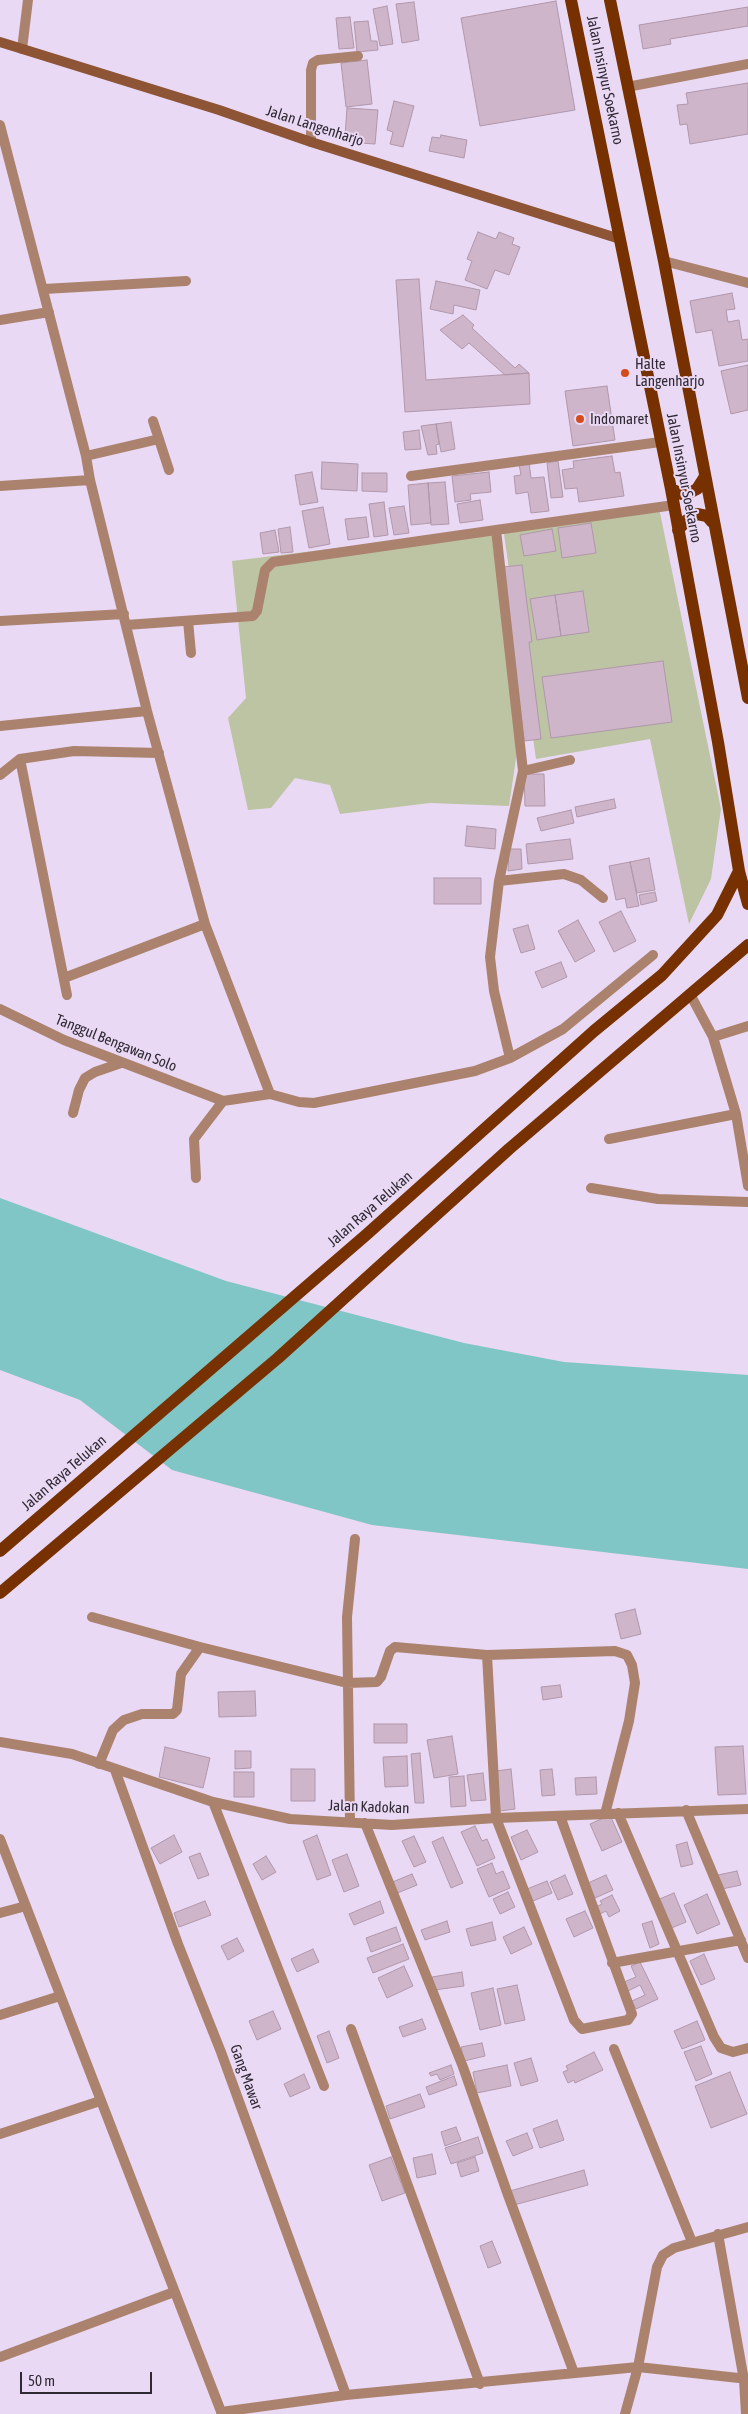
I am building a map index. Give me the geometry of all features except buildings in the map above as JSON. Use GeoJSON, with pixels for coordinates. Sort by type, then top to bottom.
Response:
{"type":"FeatureCollection","features":[{"type":"Feature","properties":{"kind":"main road","name":"Jalan Insinyur Soekarno"},"geometry":{"type":"LineString","coordinates":[[572,0],[671,489],[718,742],[739,871],[748,904]]}},
{"type":"Feature","properties":{"kind":"main road","name":"Jalan Insinyur Soekarno"},"geometry":{"type":"LineString","coordinates":[[610,0],[664,261],[712,522],[748,698]]}},
{"type":"Feature","properties":{"kind":"main road","name":"Jalan Langenharjo"},"geometry":{"type":"LineString","coordinates":[[0,42],[219,110],[311,142],[620,239]]}},
{"type":"Feature","properties":{"kind":"main road"},"geometry":{"type":"LineString","coordinates":[[671,489],[682,494],[691,492],[697,489],[704,478]]}},
{"type":"Feature","properties":{"kind":"main road"},"geometry":{"type":"LineString","coordinates":[[678,530],[687,520],[697,514],[707,516],[712,522]]}},
{"type":"Feature","properties":{"kind":"main road","name":"Jalan Raya Telukan"},"geometry":{"type":"LineString","coordinates":[[0,1551],[366,1235],[594,1031],[662,975],[717,915],[739,871]]}},
{"type":"Feature","properties":{"kind":"main road"},"geometry":{"type":"LineString","coordinates":[[0,1593],[278,1358],[509,1149],[748,945]]}},
{"type":"Feature","properties":{"kind":"street"},"geometry":{"type":"LineString","coordinates":[[22,48],[28,0]]}},
{"type":"Feature","properties":{"kind":"street"},"geometry":{"type":"LineString","coordinates":[[311,142],[311,70],[313,63],[318,60],[358,56]]}},
{"type":"Feature","properties":{"kind":"street"},"geometry":{"type":"LineString","coordinates":[[627,87],[748,64]]}},
{"type":"Feature","properties":{"kind":"street"},"geometry":{"type":"LineString","coordinates":[[0,125],[86,456],[90,480],[147,711],[205,924],[270,1094]]}},
{"type":"Feature","properties":{"kind":"street"},"geometry":{"type":"LineString","coordinates":[[664,261],[748,284]]}},
{"type":"Feature","properties":{"kind":"street"},"geometry":{"type":"LineString","coordinates":[[44,289],[186,281]]}},
{"type":"Feature","properties":{"kind":"street"},"geometry":{"type":"LineString","coordinates":[[0,320],[49,312]]}},
{"type":"Feature","properties":{"kind":"street"},"geometry":{"type":"LineString","coordinates":[[153,421],[169,470]]}},
{"type":"Feature","properties":{"kind":"street"},"geometry":{"type":"LineString","coordinates":[[86,456],[159,439]]}},
{"type":"Feature","properties":{"kind":"street"},"geometry":{"type":"LineString","coordinates":[[411,476],[660,442]]}},
{"type":"Feature","properties":{"kind":"street"},"geometry":{"type":"LineString","coordinates":[[0,486],[90,480]]}},
{"type":"Feature","properties":{"kind":"street"},"geometry":{"type":"LineString","coordinates":[[126,625],[253,616],[257,611],[265,570],[268,564],[274,562],[674,505]]}},
{"type":"Feature","properties":{"kind":"street"},"geometry":{"type":"LineString","coordinates":[[496,530],[524,770],[499,881],[490,957],[494,991],[510,1058]]}},
{"type":"Feature","properties":{"kind":"street"},"geometry":{"type":"LineString","coordinates":[[0,621],[124,614]]}},
{"type":"Feature","properties":{"kind":"street"},"geometry":{"type":"LineString","coordinates":[[188,620],[191,653]]}},
{"type":"Feature","properties":{"kind":"street"},"geometry":{"type":"LineString","coordinates":[[0,726],[147,711]]}},
{"type":"Feature","properties":{"kind":"street"},"geometry":{"type":"LineString","coordinates":[[0,775],[20,759],[74,750],[159,753]]}},
{"type":"Feature","properties":{"kind":"street"},"geometry":{"type":"LineString","coordinates":[[20,759],[67,996]]}},
{"type":"Feature","properties":{"kind":"street"},"geometry":{"type":"LineString","coordinates":[[524,770],[570,760]]}},
{"type":"Feature","properties":{"kind":"street"},"geometry":{"type":"LineString","coordinates":[[499,881],[564,874],[581,880],[603,898]]}},
{"type":"Feature","properties":{"kind":"street"},"geometry":{"type":"LineString","coordinates":[[64,978],[205,924]]}},
{"type":"Feature","properties":{"kind":"street"},"geometry":{"type":"LineString","coordinates":[[196,1178],[192,1145],[194,1139],[222,1101],[270,1094],[299,1102],[314,1103],[475,1071],[510,1058],[563,1029],[653,955]]}},
{"type":"Feature","properties":{"kind":"street"},"geometry":{"type":"LineString","coordinates":[[690,994],[713,1038],[736,1114],[748,1186]]}},
{"type":"Feature","properties":{"kind":"street","name":"Tanggul Bengawan Solo"},"geometry":{"type":"LineString","coordinates":[[0,1009],[64,1040],[222,1101]]}},
{"type":"Feature","properties":{"kind":"street"},"geometry":{"type":"LineString","coordinates":[[713,1038],[748,1026]]}},
{"type":"Feature","properties":{"kind":"street"},"geometry":{"type":"LineString","coordinates":[[73,1113],[84,1078],[121,1063]]}},
{"type":"Feature","properties":{"kind":"street"},"geometry":{"type":"LineString","coordinates":[[609,1139],[736,1114]]}},
{"type":"Feature","properties":{"kind":"street"},"geometry":{"type":"LineString","coordinates":[[591,1188],[658,1198],[748,1202]]}},
{"type":"Feature","properties":{"kind":"street"},"geometry":{"type":"LineString","coordinates":[[350,1822],[347,1617],[355,1539]]}},
{"type":"Feature","properties":{"kind":"street"},"geometry":{"type":"LineString","coordinates":[[92,1616],[200,1647],[347,1683],[377,1682],[382,1677],[390,1651],[395,1647],[487,1655],[615,1651],[627,1654],[632,1665],[635,1683],[629,1722],[605,1814]]}},
{"type":"Feature","properties":{"kind":"street"},"geometry":{"type":"LineString","coordinates":[[99,1764],[113,1730],[124,1720],[142,1714],[173,1714],[177,1710],[181,1674],[200,1647]]}},
{"type":"Feature","properties":{"kind":"street"},"geometry":{"type":"LineString","coordinates":[[487,1655],[496,1818],[574,2020],[582,2029],[628,2020],[632,2014],[560,1816]]}},
{"type":"Feature","properties":{"kind":"street","name":"Jalan Kadokan"},"geometry":{"type":"LineString","coordinates":[[0,1742],[72,1754],[213,1802],[290,1819],[392,1825],[496,1818],[748,1809]]}},
{"type":"Feature","properties":{"kind":"street","name":"Gang Mawar"},"geometry":{"type":"LineString","coordinates":[[115,1770],[178,1944],[221,2052],[346,2394]]}},
{"type":"Feature","properties":{"kind":"street"},"geometry":{"type":"LineString","coordinates":[[213,1802],[324,2086]]}},
{"type":"Feature","properties":{"kind":"street"},"geometry":{"type":"LineString","coordinates":[[686,1810],[748,1958]]}},
{"type":"Feature","properties":{"kind":"street"},"geometry":{"type":"LineString","coordinates":[[618,1813],[714,2037],[721,2048],[733,2052],[748,2048]]}},
{"type":"Feature","properties":{"kind":"street"},"geometry":{"type":"LineString","coordinates":[[366,1823],[463,2067],[574,2373]]}},
{"type":"Feature","properties":{"kind":"street"},"geometry":{"type":"LineString","coordinates":[[0,1839],[221,2413],[346,2394],[480,2384],[638,2367],[746,2379]]}},
{"type":"Feature","properties":{"kind":"street"},"geometry":{"type":"LineString","coordinates":[[0,1913],[26,1906]]}},
{"type":"Feature","properties":{"kind":"street"},"geometry":{"type":"LineString","coordinates":[[612,1963],[740,1940]]}},
{"type":"Feature","properties":{"kind":"street"},"geometry":{"type":"LineString","coordinates":[[0,2015],[60,1996]]}},
{"type":"Feature","properties":{"kind":"street"},"geometry":{"type":"LineString","coordinates":[[351,2029],[480,2384]]}},
{"type":"Feature","properties":{"kind":"street"},"geometry":{"type":"LineString","coordinates":[[614,2050],[692,2242]]}},
{"type":"Feature","properties":{"kind":"street"},"geometry":{"type":"LineString","coordinates":[[0,2134],[100,2101]]}},
{"type":"Feature","properties":{"kind":"street"},"geometry":{"type":"LineString","coordinates":[[625,2414],[638,2367],[657,2267],[663,2255],[674,2248],[692,2242],[748,2227]]}},
{"type":"Feature","properties":{"kind":"street"},"geometry":{"type":"LineString","coordinates":[[718,2234],[746,2379],[746,2414]]}},
{"type":"Feature","properties":{"kind":"street"},"geometry":{"type":"LineString","coordinates":[[0,2357],[174,2292]]}},
{"type":"Feature","properties":{"kind":"shaded area"},"geometry":{"type":"Polygon","coordinates":[[[658,503],[721,809],[711,879],[689,924],[650,739],[536,759],[503,527],[658,503]]]}},
{"type":"Feature","properties":{"kind":"shaded area"},"geometry":{"type":"Polygon","coordinates":[[[491,529],[518,745],[509,806],[430,803],[340,814],[330,785],[295,778],[271,808],[248,810],[228,718],[246,698],[232,561],[491,529]]]}},
{"type":"Feature","properties":{"kind":"shaded area"},"geometry":{"type":"Polygon","coordinates":[[[0,1198],[226,1281],[464,1343],[564,1362],[748,1375],[748,1569],[372,1525],[172,1470],[80,1400],[0,1370],[0,1198]]]}},
{"type":"Feature","properties":{"kind":"place","name":"Halte Langenharjo"},"geometry":{"type":"Point","coordinates":[625,373]}},
{"type":"Feature","properties":{"kind":"place","name":"Indomaret"},"geometry":{"type":"Point","coordinates":[580,419]}}]}
